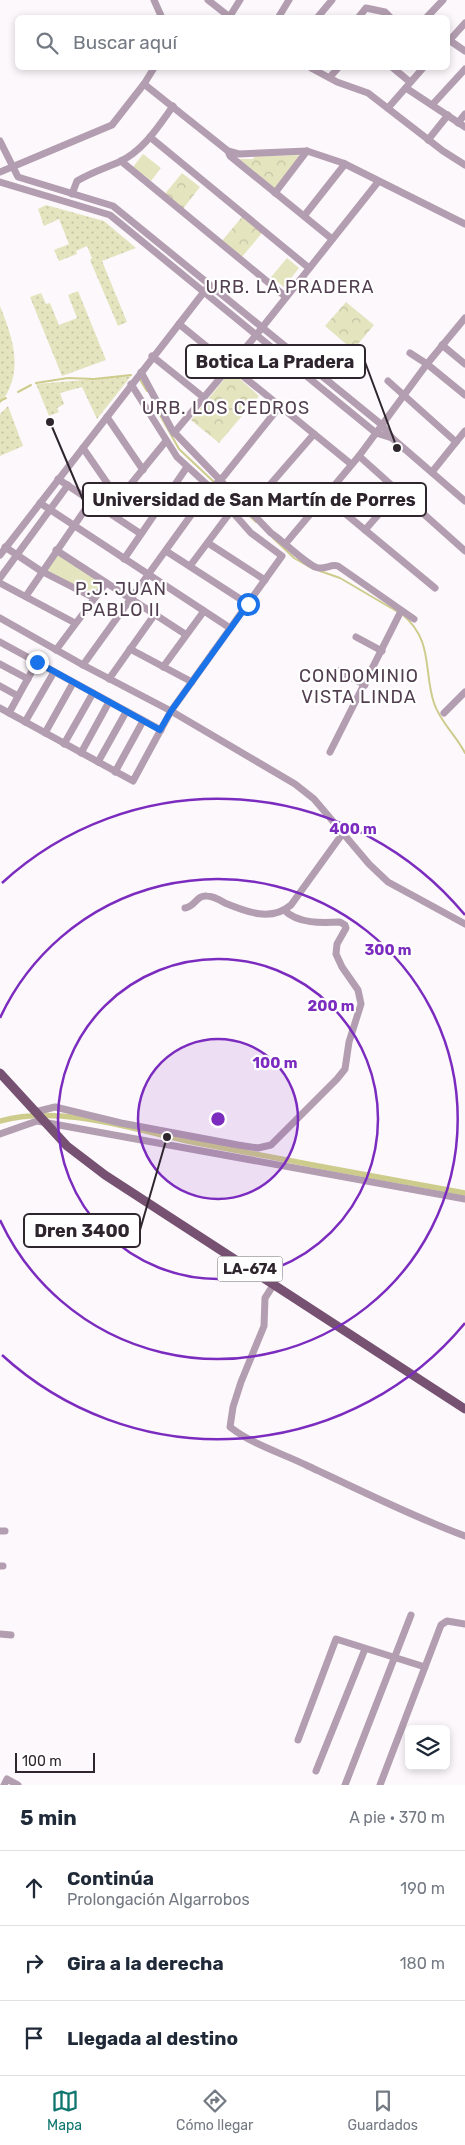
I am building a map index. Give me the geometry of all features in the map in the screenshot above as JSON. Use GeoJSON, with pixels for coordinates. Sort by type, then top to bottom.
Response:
{"type":"FeatureCollection","features":[{"type":"Feature","properties":{"kind":"main road","name":"LA-674"},"geometry":{"type":"LineString","coordinates":[[0,1074],[74,1152],[105,1175],[465,1409]]}},
{"type":"Feature","properties":{"kind":"street"},"geometry":{"type":"LineString","coordinates":[[154,0],[161,15]]}},
{"type":"Feature","properties":{"kind":"street"},"geometry":{"type":"LineString","coordinates":[[208,0],[227,15]]}},
{"type":"Feature","properties":{"kind":"street"},"geometry":{"type":"LineString","coordinates":[[231,15],[240,0]]}},
{"type":"Feature","properties":{"kind":"street"},"geometry":{"type":"LineString","coordinates":[[280,15],[289,0]]}},
{"type":"Feature","properties":{"kind":"street"},"geometry":{"type":"LineString","coordinates":[[320,15],[332,0]]}},
{"type":"Feature","properties":{"kind":"street"},"geometry":{"type":"LineString","coordinates":[[429,15],[443,0]]}},
{"type":"Feature","properties":{"kind":"street"},"geometry":{"type":"LineString","coordinates":[[360,15],[366,8],[384,15]]}},
{"type":"Feature","properties":{"kind":"street"},"geometry":{"type":"LineString","coordinates":[[450,39],[465,23]]}},
{"type":"Feature","properties":{"kind":"street"},"geometry":{"type":"LineString","coordinates":[[450,42],[465,51]]}},
{"type":"Feature","properties":{"kind":"street"},"geometry":{"type":"LineString","coordinates":[[432,105],[465,69]]}},
{"type":"Feature","properties":{"kind":"street"},"geometry":{"type":"LineString","coordinates":[[0,172],[112,125],[153,70]]}},
{"type":"Feature","properties":{"kind":"street"},"geometry":{"type":"LineString","coordinates":[[318,70],[368,93],[428,140],[465,165]]}},
{"type":"Feature","properties":{"kind":"street"},"geometry":{"type":"LineString","coordinates":[[330,77],[336,70]]}},
{"type":"Feature","properties":{"kind":"street"},"geometry":{"type":"LineString","coordinates":[[394,70],[408,85],[432,105],[462,125],[465,114]]}},
{"type":"Feature","properties":{"kind":"street"},"geometry":{"type":"LineString","coordinates":[[388,108],[421,70]]}},
{"type":"Feature","properties":{"kind":"street"},"geometry":{"type":"LineString","coordinates":[[144,84],[228,151],[239,154],[307,151],[345,164],[465,224]]}},
{"type":"Feature","properties":{"kind":"street"},"geometry":{"type":"LineString","coordinates":[[72,194],[77,181],[121,161],[150,137],[173,106]]}},
{"type":"Feature","properties":{"kind":"street"},"geometry":{"type":"LineString","coordinates":[[428,140],[448,115]]}},
{"type":"Feature","properties":{"kind":"street"},"geometry":{"type":"LineString","coordinates":[[150,137],[309,268]]}},
{"type":"Feature","properties":{"kind":"street"},"geometry":{"type":"LineString","coordinates":[[0,141],[18,177],[113,206],[257,334],[376,433],[392,438]]}},
{"type":"Feature","properties":{"kind":"street"},"geometry":{"type":"LineString","coordinates":[[228,151],[230,156],[332,239]]}},
{"type":"Feature","properties":{"kind":"street"},"geometry":{"type":"LineString","coordinates":[[274,193],[307,151]]}},
{"type":"Feature","properties":{"kind":"street"},"geometry":{"type":"LineString","coordinates":[[121,161],[286,297]]}},
{"type":"Feature","properties":{"kind":"street"},"geometry":{"type":"LineString","coordinates":[[304,216],[345,164]]}},
{"type":"Feature","properties":{"kind":"street"},"geometry":{"type":"LineString","coordinates":[[13,187],[18,177]]}},
{"type":"Feature","properties":{"kind":"street"},"geometry":{"type":"LineString","coordinates":[[0,182],[106,212],[207,289],[262,328],[382,425],[392,438],[464,498]]}},
{"type":"Feature","properties":{"kind":"street"},"geometry":{"type":"LineString","coordinates":[[174,433],[262,328],[378,182]]}},
{"type":"Feature","properties":{"kind":"street"},"geometry":{"type":"LineString","coordinates":[[0,555],[152,356],[207,289]]}},
{"type":"Feature","properties":{"kind":"street"},"geometry":{"type":"LineString","coordinates":[[286,543],[359,456],[427,364],[465,318]]}},
{"type":"Feature","properties":{"kind":"street"},"geometry":{"type":"LineString","coordinates":[[179,324],[351,464]]}},
{"type":"Feature","properties":{"kind":"street"},"geometry":{"type":"LineString","coordinates":[[442,345],[465,364]]}},
{"type":"Feature","properties":{"kind":"street"},"geometry":{"type":"LineString","coordinates":[[410,353],[427,364],[465,395]]}},
{"type":"Feature","properties":{"kind":"street"},"geometry":{"type":"LineString","coordinates":[[152,356],[204,397]]}},
{"type":"Feature","properties":{"kind":"street"},"geometry":{"type":"LineString","coordinates":[[0,708],[132,781],[171,711],[282,556],[251,532],[232,510],[216,486],[174,433],[141,372]]}},
{"type":"Feature","properties":{"kind":"street"},"geometry":{"type":"LineString","coordinates":[[388,381],[456,442]]}},
{"type":"Feature","properties":{"kind":"street"},"geometry":{"type":"LineString","coordinates":[[132,384],[166,441],[187,467],[248,510],[307,562],[317,568],[338,566],[401,613],[414,619]]}},
{"type":"Feature","properties":{"kind":"street"},"geometry":{"type":"LineString","coordinates":[[83,665],[207,493],[216,486],[280,406]]}},
{"type":"Feature","properties":{"kind":"street"},"geometry":{"type":"LineString","coordinates":[[107,417],[143,470]]}},
{"type":"Feature","properties":{"kind":"street"},"geometry":{"type":"LineString","coordinates":[[432,472],[465,431]]}},
{"type":"Feature","properties":{"kind":"street"},"geometry":{"type":"LineString","coordinates":[[248,510],[314,434]]}},
{"type":"Feature","properties":{"kind":"street"},"geometry":{"type":"LineString","coordinates":[[108,512],[166,441]]}},
{"type":"Feature","properties":{"kind":"street"},"geometry":{"type":"LineString","coordinates":[[82,448],[112,490],[120,498]]}},
{"type":"Feature","properties":{"kind":"street"},"geometry":{"type":"LineString","coordinates":[[359,456],[465,551]]}},
{"type":"Feature","properties":{"kind":"street"},"geometry":{"type":"LineString","coordinates":[[124,559],[187,467]]}},
{"type":"Feature","properties":{"kind":"street"},"geometry":{"type":"LineString","coordinates":[[58,479],[141,534]]}},
{"type":"Feature","properties":{"kind":"street"},"geometry":{"type":"LineString","coordinates":[[0,578],[68,485]]}},
{"type":"Feature","properties":{"kind":"street"},"geometry":{"type":"LineString","coordinates":[[365,530],[398,492]]}},
{"type":"Feature","properties":{"kind":"street"},"geometry":{"type":"LineString","coordinates":[[324,496],[435,588]]}},
{"type":"Feature","properties":{"kind":"street"},"geometry":{"type":"LineString","coordinates":[[26,596],[41,571],[91,501]]}},
{"type":"Feature","properties":{"kind":"street"},"geometry":{"type":"LineString","coordinates":[[40,504],[230,628]]}},
{"type":"Feature","properties":{"kind":"street"},"geometry":{"type":"LineString","coordinates":[[190,566],[232,510]]}},
{"type":"Feature","properties":{"kind":"street"},"geometry":{"type":"LineString","coordinates":[[208,543],[265,580]]}},
{"type":"Feature","properties":{"kind":"street"},"geometry":{"type":"LineString","coordinates":[[5,547],[41,571],[94,598]]}},
{"type":"Feature","properties":{"kind":"street"},"geometry":{"type":"LineString","coordinates":[[56,550],[185,634]]}},
{"type":"Feature","properties":{"kind":"street"},"geometry":{"type":"LineString","coordinates":[[166,550],[248,604]]}},
{"type":"Feature","properties":{"kind":"street"},"geometry":{"type":"LineString","coordinates":[[0,583],[75,623]]}},
{"type":"Feature","properties":{"kind":"street"},"geometry":{"type":"LineString","coordinates":[[56,650],[106,583]]}},
{"type":"Feature","properties":{"kind":"street"},"geometry":{"type":"LineString","coordinates":[[163,667],[185,634],[204,611]]}},
{"type":"Feature","properties":{"kind":"street"},"geometry":{"type":"LineString","coordinates":[[330,752],[401,613]]}},
{"type":"Feature","properties":{"kind":"street"},"geometry":{"type":"LineString","coordinates":[[109,679],[155,614]]}},
{"type":"Feature","properties":{"kind":"street"},"geometry":{"type":"LineString","coordinates":[[0,618],[83,665],[171,711],[295,784],[314,799],[369,864],[388,882],[465,924]]}},
{"type":"Feature","properties":{"kind":"street"},"geometry":{"type":"LineString","coordinates":[[356,637],[382,651]]}},
{"type":"Feature","properties":{"kind":"street"},"geometry":{"type":"LineString","coordinates":[[0,642],[160,730]]}},
{"type":"Feature","properties":{"kind":"street"},"geometry":{"type":"LineString","coordinates":[[130,649],[192,682]]}},
{"type":"Feature","properties":{"kind":"street"},"geometry":{"type":"LineString","coordinates":[[9,713],[37,662]]}},
{"type":"Feature","properties":{"kind":"street"},"geometry":{"type":"LineString","coordinates":[[0,664],[28,679]]}},
{"type":"Feature","properties":{"kind":"street"},"geometry":{"type":"LineString","coordinates":[[339,670],[365,685]]}},
{"type":"Feature","properties":{"kind":"street"},"geometry":{"type":"LineString","coordinates":[[26,722],[54,672]]}},
{"type":"Feature","properties":{"kind":"street"},"geometry":{"type":"LineString","coordinates":[[45,733],[74,682]]}},
{"type":"Feature","properties":{"kind":"street"},"geometry":{"type":"LineString","coordinates":[[0,686],[18,696]]}},
{"type":"Feature","properties":{"kind":"street"},"geometry":{"type":"LineString","coordinates":[[444,713],[465,692]]}},
{"type":"Feature","properties":{"kind":"street"},"geometry":{"type":"LineString","coordinates":[[64,744],[92,693]]}},
{"type":"Feature","properties":{"kind":"street"},"geometry":{"type":"LineString","coordinates":[[81,753],[109,702]]}},
{"type":"Feature","properties":{"kind":"street"},"geometry":{"type":"LineString","coordinates":[[98,762],[126,712]]}},
{"type":"Feature","properties":{"kind":"street"},"geometry":{"type":"LineString","coordinates":[[115,772],[143,721]]}},
{"type":"Feature","properties":{"kind":"street"},"geometry":{"type":"LineString","coordinates":[[184,908],[192,906],[199,898],[208,896],[240,909],[264,915],[284,910],[292,905],[343,833]]}},
{"type":"Feature","properties":{"kind":"street"},"geometry":{"type":"LineString","coordinates":[[0,1134],[37,1121],[55,1107],[121,1123],[238,1145],[258,1148],[271,1145],[344,1072],[349,1042],[361,1004],[358,990],[342,967],[336,954],[336,947],[346,928],[345,925],[340,922],[302,920],[293,917],[284,910]]}},
{"type":"Feature","properties":{"kind":"street"},"geometry":{"type":"LineString","coordinates":[[40,1117],[465,1200]]}},
{"type":"Feature","properties":{"kind":"street"},"geometry":{"type":"LineString","coordinates":[[274,1284],[265,1298],[264,1326],[241,1382],[233,1407],[230,1427],[250,1440],[410,1515],[465,1536]]}},
{"type":"Feature","properties":{"kind":"street"},"geometry":{"type":"LineString","coordinates":[[345,1785],[411,1615]]}},
{"type":"Feature","properties":{"kind":"street"},"geometry":{"type":"LineString","coordinates":[[380,1785],[441,1626],[447,1621],[465,1624]]}},
{"type":"Feature","properties":{"kind":"street"},"geometry":{"type":"LineString","coordinates":[[0,1634],[11,1636]]}},
{"type":"Feature","properties":{"kind":"street"},"geometry":{"type":"LineString","coordinates":[[298,1740],[336,1639],[425,1667]]}},
{"type":"Feature","properties":{"kind":"street"},"geometry":{"type":"LineString","coordinates":[[316,1770],[365,1648]]}},
{"type":"Feature","properties":{"kind":"street"},"geometry":{"type":"LineString","coordinates":[[4,1785],[7,1779],[18,1785]]}},
{"type":"Feature","properties":{"kind":"green space"},"geometry":{"type":"Polygon","coordinates":[[[143,154],[161,168],[151,181],[133,167],[143,154]]]}},
{"type":"Feature","properties":{"kind":"green space"},"geometry":{"type":"Polygon","coordinates":[[[303,155],[275,191],[235,159],[253,159],[255,156],[303,155]]]}},
{"type":"Feature","properties":{"kind":"green space"},"geometry":{"type":"Polygon","coordinates":[[[182,173],[200,187],[182,210],[164,195],[182,173]]]}},
{"type":"Feature","properties":{"kind":"green space"},"geometry":{"type":"Polygon","coordinates":[[[46,205],[104,221],[136,248],[102,261],[127,322],[118,326],[90,260],[92,258],[87,246],[76,251],[77,254],[59,261],[54,250],[69,244],[59,219],[44,226],[38,209],[46,205]]]}},
{"type":"Feature","properties":{"kind":"green space"},"geometry":{"type":"Polygon","coordinates":[[[242,217],[262,233],[241,258],[221,242],[242,217]]]}},
{"type":"Feature","properties":{"kind":"green space"},"geometry":{"type":"Polygon","coordinates":[[[287,258],[299,268],[284,287],[271,277],[287,258]]]}},
{"type":"Feature","properties":{"kind":"green space"},"geometry":{"type":"Polygon","coordinates":[[[78,291],[106,360],[62,376],[30,297],[41,293],[46,304],[50,303],[59,325],[77,318],[68,295],[78,291]]]}},
{"type":"Feature","properties":{"kind":"green space"},"geometry":{"type":"Polygon","coordinates":[[[346,302],[374,325],[353,350],[325,326],[346,302]]]}},
{"type":"Feature","properties":{"kind":"green space"},"geometry":{"type":"Polygon","coordinates":[[[0,306],[12,343],[14,368],[8,392],[0,404],[0,306]]]}},
{"type":"Feature","properties":{"kind":"green space"},"geometry":{"type":"Polygon","coordinates":[[[231,371],[259,396],[219,443],[191,420],[231,371]]]}},
{"type":"Feature","properties":{"kind":"green space"},"geometry":{"type":"Polygon","coordinates":[[[131,376],[97,419],[82,387],[60,393],[64,404],[57,408],[59,412],[49,416],[36,384],[131,376]]]}},
{"type":"Feature","properties":{"kind":"green space"},"geometry":{"type":"Polygon","coordinates":[[[8,406],[23,446],[0,456],[0,414],[8,406]]]}},
{"type":"Feature","properties":{"kind":"green space"},"geometry":{"type":"Polygon","coordinates":[[[56,552],[104,582],[93,597],[41,571],[56,552]]]}},
{"type":"Feature","properties":{"kind":"waterway"},"geometry":{"type":"LineString","coordinates":[[36,383],[68,378],[94,379],[131,375]]}},
{"type":"Feature","properties":{"kind":"waterway"},"geometry":{"type":"LineString","coordinates":[[139,378],[147,391]]}},
{"type":"Feature","properties":{"kind":"waterway"},"geometry":{"type":"LineString","coordinates":[[18,392],[31,385]]}},
{"type":"Feature","properties":{"kind":"waterway"},"geometry":{"type":"LineString","coordinates":[[0,401],[6,398]]}},
{"type":"Feature","properties":{"kind":"waterway"},"geometry":{"type":"LineString","coordinates":[[160,415],[179,449],[214,482]]}},
{"type":"Feature","properties":{"kind":"waterway"},"geometry":{"type":"LineString","coordinates":[[218,486],[256,522]]}},
{"type":"Feature","properties":{"kind":"waterway"},"geometry":{"type":"LineString","coordinates":[[272,537],[294,558],[313,569]]}},
{"type":"Feature","properties":{"kind":"waterway"},"geometry":{"type":"LineString","coordinates":[[320,571],[340,578],[398,612]]}},
{"type":"Feature","properties":{"kind":"waterway"},"geometry":{"type":"LineString","coordinates":[[402,614],[412,624],[423,645],[431,691],[437,710],[465,753]]}},
{"type":"Feature","properties":{"kind":"waterway"},"geometry":{"type":"LineString","coordinates":[[0,1121],[48,1115],[73,1117],[124,1126],[197,1143],[465,1193]]}},
{"type":"Feature","properties":{"kind":"place","name":"Universidad de San Martín de Porres"},"geometry":{"type":"Point","coordinates":[50,422]}},
{"type":"Feature","properties":{"kind":"place","name":"Botica La Pradera"},"geometry":{"type":"Point","coordinates":[397,448]}},
{"type":"Feature","properties":{"kind":"place","name":"Dren 3400"},"geometry":{"type":"Point","coordinates":[167,1137]}},
{"type":"Feature","properties":{"kind":"district","name":"URB. LA PRADERA"},"geometry":{"type":"Point","coordinates":[290,287]}},
{"type":"Feature","properties":{"kind":"district","name":"URB. LOS CEDROS"},"geometry":{"type":"Point","coordinates":[226,408]}},
{"type":"Feature","properties":{"kind":"district","name":"P.J. JUAN PABLO II"},"geometry":{"type":"Point","coordinates":[121,599]}},
{"type":"Feature","properties":{"kind":"district","name":"CONDOMINIO VISTA LINDA"},"geometry":{"type":"Point","coordinates":[359,686]}},
{"type":"Feature","properties":{"kind":"route"},"geometry":{"type":"LineString","coordinates":[[37,662],[160,730],[171,711],[248,604]]}}]}
